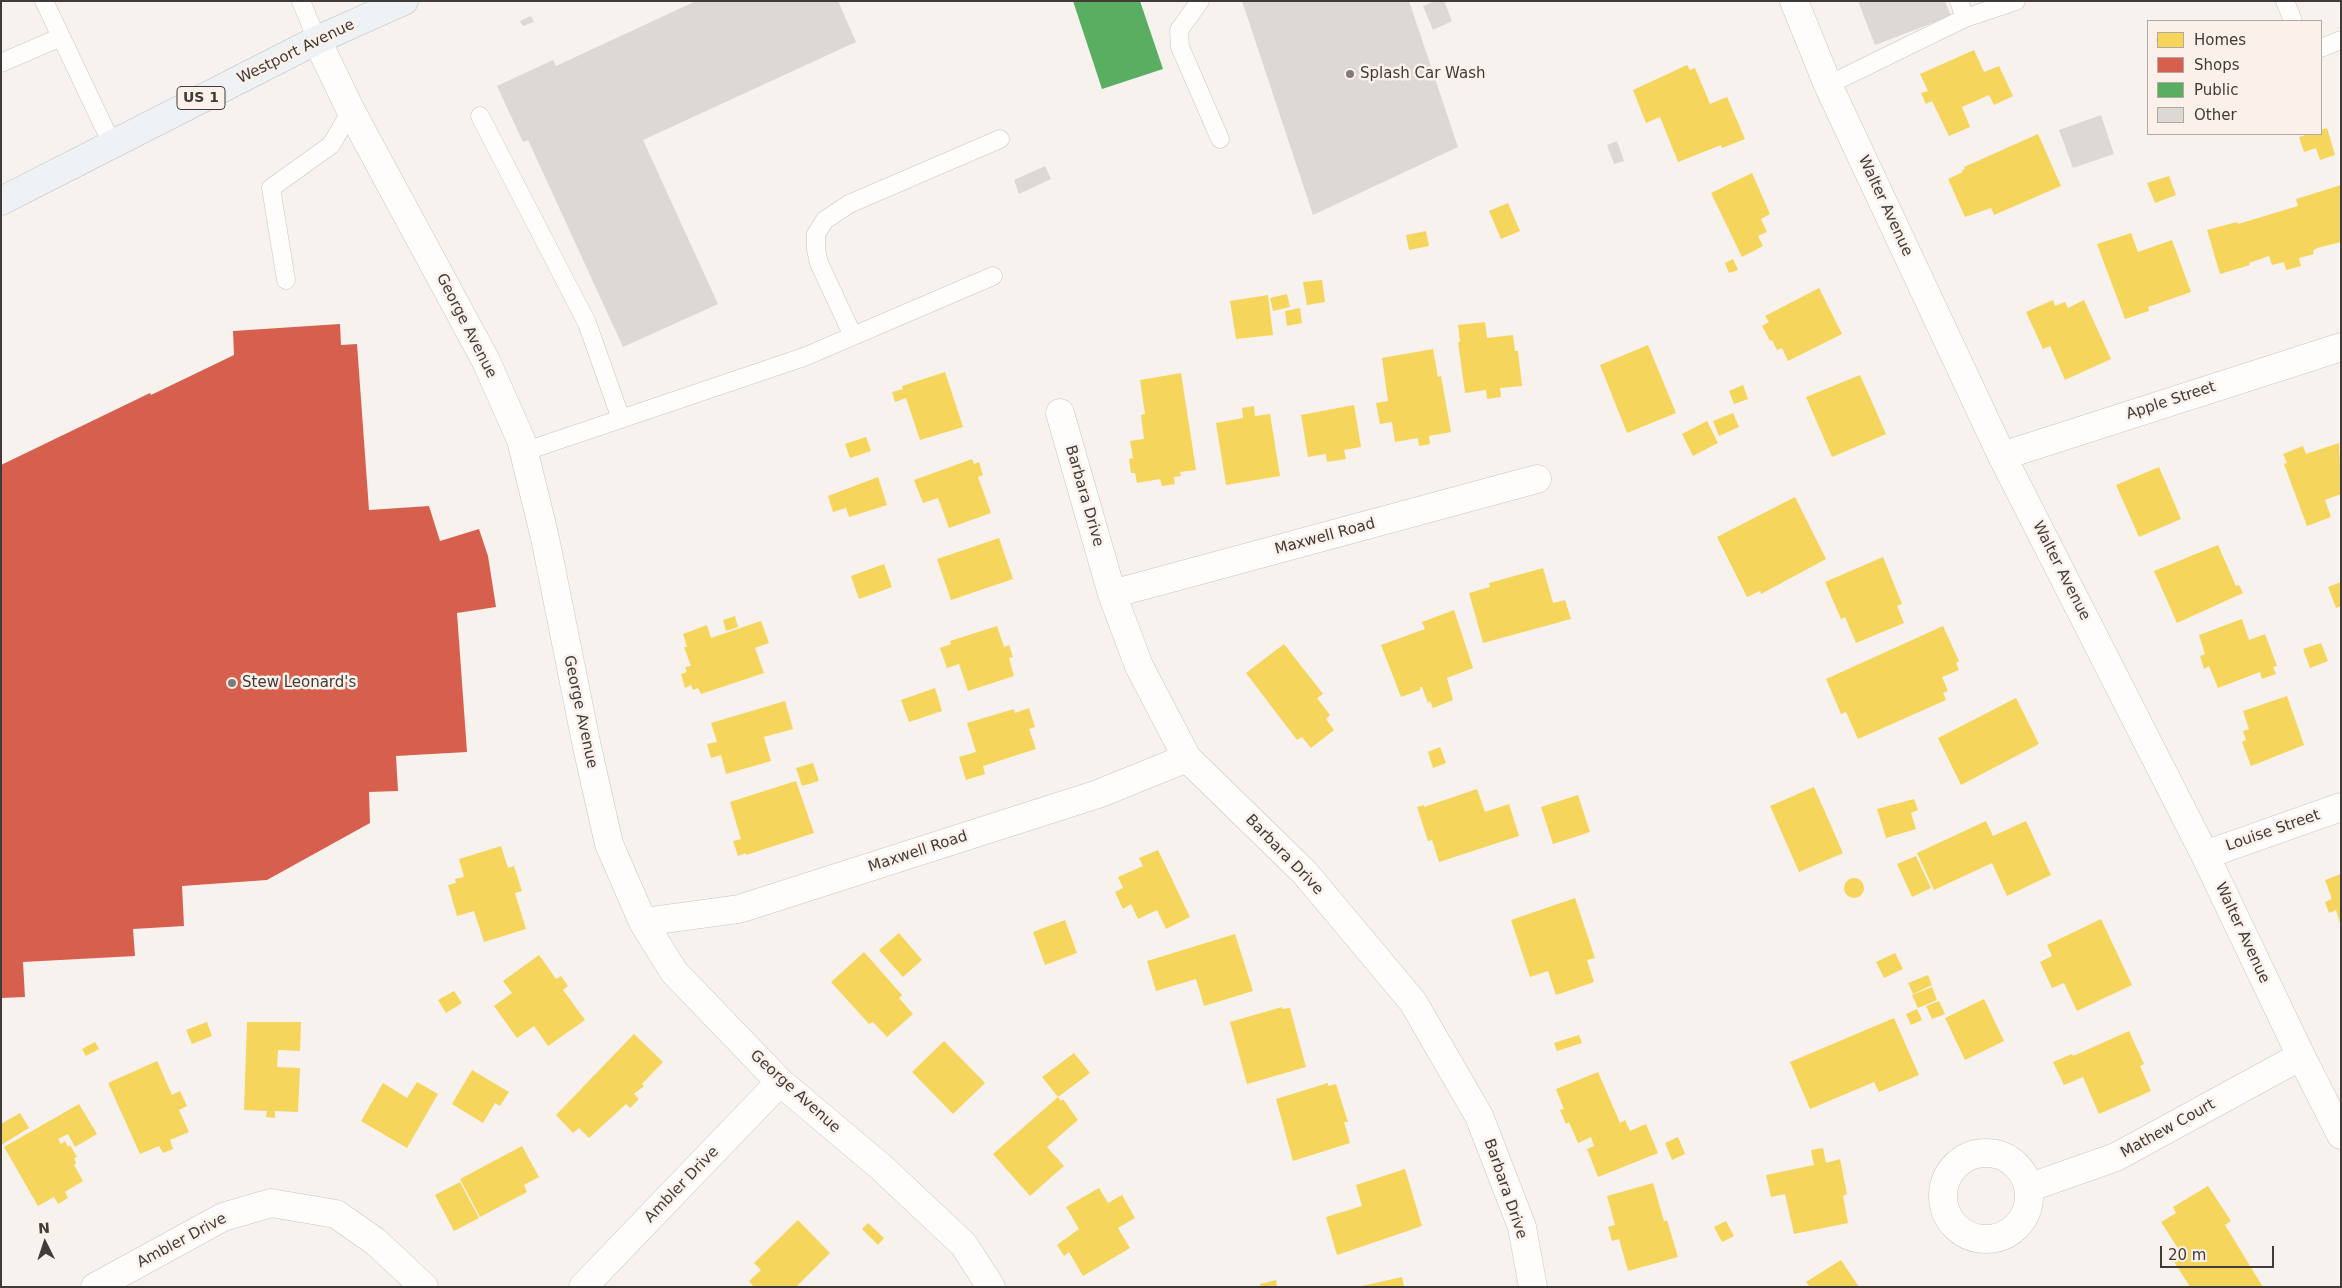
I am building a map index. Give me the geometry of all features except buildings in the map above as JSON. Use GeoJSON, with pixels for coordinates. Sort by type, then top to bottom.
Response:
{"type":"FeatureCollection","features":[{"type":"Feature","properties":{"kind":"main road","name":"Westport Avenue"},"geometry":{"type":"LineString","coordinates":[[1,201],[317,40],[404,1]]}},
{"type":"Feature","properties":{"kind":"street","name":"Walter Avenue"},"geometry":{"type":"LineString","coordinates":[[1794,1],[1828,85],[2002,456],[2205,855],[2341,1135]]}},
{"type":"Feature","properties":{"kind":"street","name":"George Avenue"},"geometry":{"type":"LineString","coordinates":[[317,40],[351,111],[486,361],[521,440],[545,538],[586,747],[609,844],[643,922],[674,972],[780,1082],[881,1167],[964,1245],[991,1287]]}},
{"type":"Feature","properties":{"kind":"street","name":"Apple Street"},"geometry":{"type":"LineString","coordinates":[[2002,456],[2341,347]]}},
{"type":"Feature","properties":{"kind":"street","name":"Barbara Drive"},"geometry":{"type":"LineString","coordinates":[[1060,413],[1112,594],[1139,666],[1187,758],[1305,873],[1413,1002],[1479,1116],[1522,1227],[1532,1287]]}},
{"type":"Feature","properties":{"kind":"street","name":"Maxwell Road"},"geometry":{"type":"LineString","coordinates":[[1112,594],[1537,479]]}},
{"type":"Feature","properties":{"kind":"street","name":"Maxwell Road"},"geometry":{"type":"LineString","coordinates":[[643,922],[739,909],[1098,794],[1187,758]]}},
{"type":"Feature","properties":{"kind":"street","name":"Louise Street"},"geometry":{"type":"LineString","coordinates":[[2205,855],[2341,807]]}},
{"type":"Feature","properties":{"kind":"street","name":"Mathew Court"},"geometry":{"type":"LineString","coordinates":[[2028,1188],[2116,1157],[2301,1056]]}},
{"type":"Feature","properties":{"kind":"street","name":"Ambler Drive"},"geometry":{"type":"LineString","coordinates":[[583,1287],[780,1082]]}},
{"type":"Feature","properties":{"kind":"street","name":"Ambler Drive"},"geometry":{"type":"LineString","coordinates":[[95,1287],[223,1217],[270,1202],[336,1214],[376,1242],[424,1287]]}},
{"type":"Feature","properties":{"kind":"lane"},"geometry":{"type":"LineString","coordinates":[[44,1],[112,144]]}},
{"type":"Feature","properties":{"kind":"lane"},"geometry":{"type":"LineString","coordinates":[[301,1],[317,40]]}},
{"type":"Feature","properties":{"kind":"lane"},"geometry":{"type":"LineString","coordinates":[[1200,1],[1179,30],[1180,47],[1220,139]]}},
{"type":"Feature","properties":{"kind":"lane"},"geometry":{"type":"LineString","coordinates":[[1828,85],[1962,10],[2016,1]]}},
{"type":"Feature","properties":{"kind":"lane"},"geometry":{"type":"LineString","coordinates":[[2285,1],[2293,20]]}},
{"type":"Feature","properties":{"kind":"lane"},"geometry":{"type":"LineString","coordinates":[[1,63],[61,37]]}},
{"type":"Feature","properties":{"kind":"lane"},"geometry":{"type":"LineString","coordinates":[[2322,48],[2341,40]]}},
{"type":"Feature","properties":{"kind":"lane"},"geometry":{"type":"LineString","coordinates":[[286,280],[271,188],[331,144],[351,111]]}},
{"type":"Feature","properties":{"kind":"lane"},"geometry":{"type":"LineString","coordinates":[[480,116],[587,323],[621,419]]}},
{"type":"Feature","properties":{"kind":"lane"},"geometry":{"type":"LineString","coordinates":[[853,336],[819,263],[816,249],[816,234],[825,220],[849,204],[1000,139]]}},
{"type":"Feature","properties":{"kind":"lane"},"geometry":{"type":"LineString","coordinates":[[523,452],[804,357],[992,276]]}},
{"type":"Feature","properties":{"kind":"place","name":"Splash Car Wash"},"geometry":{"type":"Point","coordinates":[1350,74]}},
{"type":"Feature","properties":{"kind":"place","name":"Stew Leonard's"},"geometry":{"type":"Point","coordinates":[232,683]}}]}
